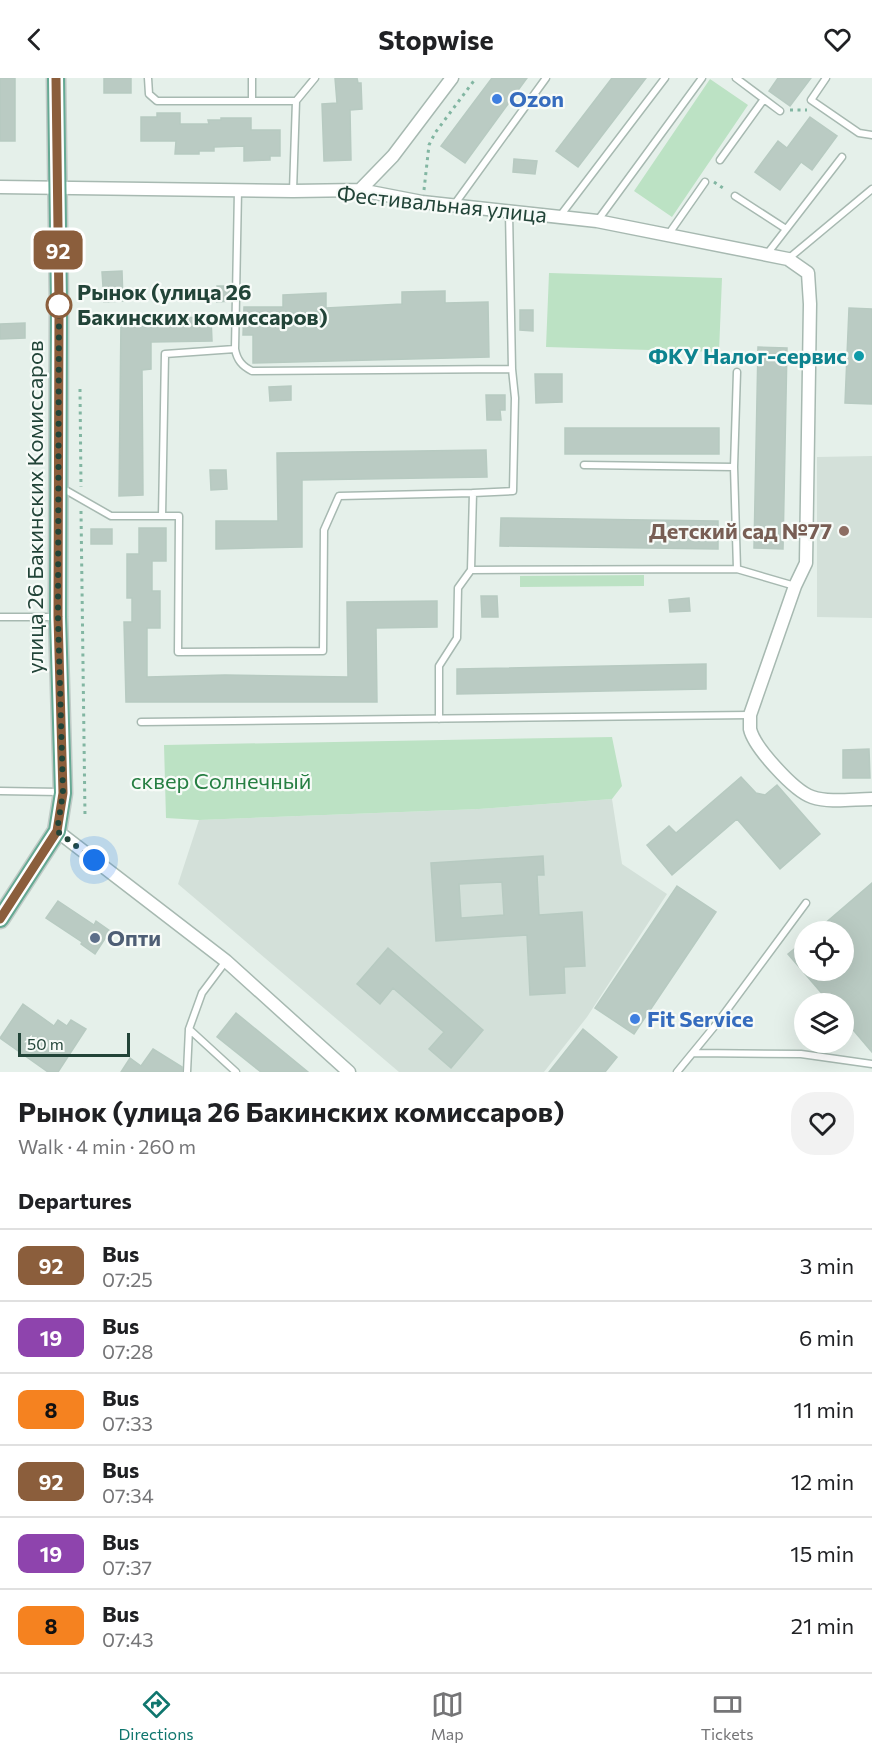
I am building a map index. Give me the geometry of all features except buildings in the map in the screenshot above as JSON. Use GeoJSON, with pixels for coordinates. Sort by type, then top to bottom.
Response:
{"type":"FeatureCollection","features":[{"type":"Feature","properties":{"kind":"main road","name":"улица 26 Бакинских Комиссаров"},"geometry":{"type":"LineString","coordinates":[[0,919],[57,831],[63,793],[58,617],[59,304],[56,78]]}},
{"type":"Feature","properties":{"kind":"street"},"geometry":{"type":"LineString","coordinates":[[360,190],[393,156],[452,78]]}},
{"type":"Feature","properties":{"kind":"street","name":"Фестивальная улица"},"geometry":{"type":"LineString","coordinates":[[0,188],[360,190],[422,202],[597,221],[788,259]]}},
{"type":"Feature","properties":{"kind":"street"},"geometry":{"type":"LineString","coordinates":[[788,259],[808,273],[810,304],[806,563],[795,586],[750,715],[750,729],[762,751],[784,776],[808,796],[831,800],[872,799]]}},
{"type":"Feature","properties":{"kind":"street"},"geometry":{"type":"LineString","coordinates":[[57,831],[226,961],[349,1072]]}},
{"type":"Feature","properties":{"kind":"lane"},"geometry":{"type":"LineString","coordinates":[[148,78],[149,94],[157,101],[296,100]]}},
{"type":"Feature","properties":{"kind":"lane"},"geometry":{"type":"LineString","coordinates":[[252,78],[252,101]]}},
{"type":"Feature","properties":{"kind":"lane"},"geometry":{"type":"LineString","coordinates":[[293,191],[296,100],[315,78]]}},
{"type":"Feature","properties":{"kind":"lane"},"geometry":{"type":"LineString","coordinates":[[454,206],[546,78]]}},
{"type":"Feature","properties":{"kind":"lane"},"geometry":{"type":"LineString","coordinates":[[560,217],[665,78]]}},
{"type":"Feature","properties":{"kind":"lane"},"geometry":{"type":"LineString","coordinates":[[597,221],[702,78]]}},
{"type":"Feature","properties":{"kind":"lane"},"geometry":{"type":"LineString","coordinates":[[736,78],[780,111]]}},
{"type":"Feature","properties":{"kind":"lane"},"geometry":{"type":"LineString","coordinates":[[826,78],[811,100],[859,133],[872,135]]}},
{"type":"Feature","properties":{"kind":"lane"},"geometry":{"type":"LineString","coordinates":[[720,160],[764,99]]}},
{"type":"Feature","properties":{"kind":"lane"},"geometry":{"type":"LineString","coordinates":[[767,254],[842,157]]}},
{"type":"Feature","properties":{"kind":"lane"},"geometry":{"type":"LineString","coordinates":[[668,235],[705,182]]}},
{"type":"Feature","properties":{"kind":"lane"},"geometry":{"type":"LineString","coordinates":[[788,259],[872,189]]}},
{"type":"Feature","properties":{"kind":"lane"},"geometry":{"type":"LineString","coordinates":[[238,190],[235,349],[237,358],[245,367],[252,371],[512,369]]}},
{"type":"Feature","properties":{"kind":"lane"},"geometry":{"type":"LineString","coordinates":[[735,196],[786,229]]}},
{"type":"Feature","properties":{"kind":"lane"},"geometry":{"type":"LineString","coordinates":[[58,486],[111,516],[179,516],[178,652],[323,651],[324,530],[339,496],[513,491],[515,398],[512,369],[508,212]]}},
{"type":"Feature","properties":{"kind":"lane"},"geometry":{"type":"LineString","coordinates":[[162,516],[165,354],[235,349]]}},
{"type":"Feature","properties":{"kind":"lane"},"geometry":{"type":"LineString","coordinates":[[737,372],[734,467],[737,569]]}},
{"type":"Feature","properties":{"kind":"lane"},"geometry":{"type":"LineString","coordinates":[[584,465],[734,467]]}},
{"type":"Feature","properties":{"kind":"lane"},"geometry":{"type":"LineString","coordinates":[[439,719],[439,666],[457,638],[458,588],[471,570],[473,493]]}},
{"type":"Feature","properties":{"kind":"lane"},"geometry":{"type":"LineString","coordinates":[[471,570],[737,569],[795,586]]}},
{"type":"Feature","properties":{"kind":"lane"},"geometry":{"type":"LineString","coordinates":[[0,617],[58,617]]}},
{"type":"Feature","properties":{"kind":"lane"},"geometry":{"type":"LineString","coordinates":[[141,722],[750,715]]}},
{"type":"Feature","properties":{"kind":"lane"},"geometry":{"type":"LineString","coordinates":[[0,791],[63,793]]}},
{"type":"Feature","properties":{"kind":"lane"},"geometry":{"type":"LineString","coordinates":[[677,1072],[694,1053],[806,903]]}},
{"type":"Feature","properties":{"kind":"lane"},"geometry":{"type":"LineString","coordinates":[[187,1072],[189,1029],[202,993],[226,961]]}},
{"type":"Feature","properties":{"kind":"lane"},"geometry":{"type":"LineString","coordinates":[[189,1029],[236,1072]]}},
{"type":"Feature","properties":{"kind":"lane"},"geometry":{"type":"LineString","coordinates":[[694,1053],[801,1054],[872,1064]]}},
{"type":"Feature","properties":{"kind":"path"},"geometry":{"type":"LineString","coordinates":[[423,193],[429,146],[435,133],[476,78]]}},
{"type":"Feature","properties":{"kind":"path"},"geometry":{"type":"LineString","coordinates":[[780,111],[797,109],[810,111]]}},
{"type":"Feature","properties":{"kind":"path"},"geometry":{"type":"LineString","coordinates":[[705,182],[708,178],[735,196]]}},
{"type":"Feature","properties":{"kind":"path"},"geometry":{"type":"LineString","coordinates":[[81,389],[85,816]]}},
{"type":"Feature","properties":{"kind":"shaded area","name":"Детский сад №77"},"geometry":{"type":"Polygon","coordinates":[[[872,456],[872,618],[817,617],[817,457],[872,456]]]}},
{"type":"Feature","properties":{"kind":"shaded area"},"geometry":{"type":"Polygon","coordinates":[[[612,799],[622,864],[667,894],[587,1017],[544,1072],[399,1072],[178,884],[199,820],[479,809],[612,799]]]}},
{"type":"Feature","properties":{"kind":"green space"},"geometry":{"type":"Polygon","coordinates":[[[710,79],[748,105],[672,217],[634,191],[710,79]]]}},
{"type":"Feature","properties":{"kind":"green space"},"geometry":{"type":"Polygon","coordinates":[[[549,273],[722,278],[719,352],[546,347],[549,273]]]}},
{"type":"Feature","properties":{"kind":"green space"},"geometry":{"type":"Polygon","coordinates":[[[644,575],[644,586],[520,587],[520,576],[644,575]]]}},
{"type":"Feature","properties":{"kind":"green space","name":"сквер Солнечный"},"geometry":{"type":"Polygon","coordinates":[[[612,737],[622,786],[612,799],[479,809],[199,820],[166,818],[164,745],[612,737]]]}},
{"type":"Feature","properties":{"kind":"bus line","name":"92"},"geometry":{"type":"LineString","coordinates":[[0,919],[57,831],[63,793],[58,617],[59,304],[56,78]]}},
{"type":"Feature","properties":{"kind":"place","name":"Ozon"},"geometry":{"type":"Point","coordinates":[497,99]}},
{"type":"Feature","properties":{"kind":"place","name":"Рынок (улица 26 Бакинских комиссаров)"},"geometry":{"type":"Point","coordinates":[59,305]}},
{"type":"Feature","properties":{"kind":"place","name":"ФКУ Налог-сервис"},"geometry":{"type":"Point","coordinates":[859,356]}},
{"type":"Feature","properties":{"kind":"place","name":"Детский сад №77"},"geometry":{"type":"Point","coordinates":[844,531]}},
{"type":"Feature","properties":{"kind":"place","name":"Опти"},"geometry":{"type":"Point","coordinates":[95,938]}},
{"type":"Feature","properties":{"kind":"place","name":"Fit Service"},"geometry":{"type":"Point","coordinates":[635,1019]}},
{"type":"Feature","properties":{"kind":"route"},"geometry":{"type":"LineString","coordinates":[[59,305],[58,617],[63,793],[57,831],[94,860]]}}]}
